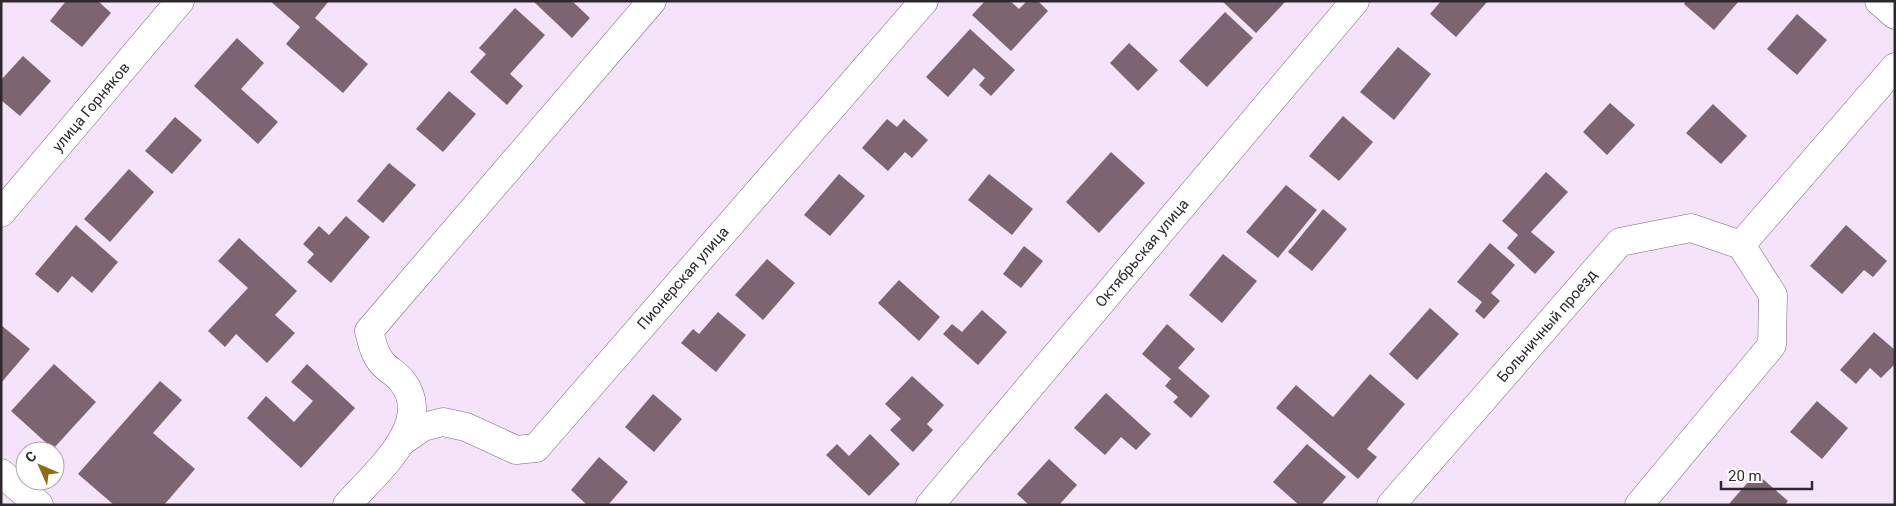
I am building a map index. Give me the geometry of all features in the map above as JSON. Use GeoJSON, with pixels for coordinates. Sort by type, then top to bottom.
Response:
{"type":"FeatureCollection","features":[{"type":"Feature","properties":{"kind":"street","name":"улица Горняков"},"geometry":{"type":"LineString","coordinates":[[1,213],[180,1]]}},
{"type":"Feature","properties":{"kind":"street","name":"Пионерская улица"},"geometry":{"type":"LineString","coordinates":[[404,440],[412,412],[412,396],[402,380],[381,362],[372,346],[369,331],[652,1]]}},
{"type":"Feature","properties":{"kind":"street","name":"Пионерская улица"},"geometry":{"type":"LineString","coordinates":[[347,505],[404,440],[423,427],[443,422],[466,427],[516,450],[536,448],[924,1]]}},
{"type":"Feature","properties":{"kind":"street","name":"Октябрьская улица"},"geometry":{"type":"LineString","coordinates":[[930,505],[1355,1]]}},
{"type":"Feature","properties":{"kind":"street"},"geometry":{"type":"LineString","coordinates":[[1879,1],[1895,15]]}},
{"type":"Feature","properties":{"kind":"street"},"geometry":{"type":"LineString","coordinates":[[1639,505],[1772,345],[1773,294],[1742,245],[1895,67]]}},
{"type":"Feature","properties":{"kind":"street","name":"Больничный проезд"},"geometry":{"type":"LineString","coordinates":[[1391,505],[1620,242],[1691,228],[1742,245]]}},
{"type":"Feature","properties":{"kind":"street"},"geometry":{"type":"LineString","coordinates":[[1,473],[39,505]]}},
{"type":"Feature","properties":{"kind":"building"},"geometry":{"type":"Polygon","coordinates":[[[66,1],[98,1],[111,13],[82,47],[50,21],[66,1]]]}},
{"type":"Feature","properties":{"kind":"building"},"geometry":{"type":"Polygon","coordinates":[[[270,1],[329,1],[315,18],[368,64],[343,93],[286,44],[300,27],[270,1]]]}},
{"type":"Feature","properties":{"kind":"building"},"geometry":{"type":"Polygon","coordinates":[[[533,1],[572,1],[590,18],[572,38],[533,1]]]}},
{"type":"Feature","properties":{"kind":"building"},"geometry":{"type":"Polygon","coordinates":[[[985,1],[1010,1],[1019,9],[1027,1],[1038,1],[1048,11],[1011,51],[972,15],[985,1]]]}},
{"type":"Feature","properties":{"kind":"building"},"geometry":{"type":"Polygon","coordinates":[[[1222,1],[1286,1],[1256,33],[1222,1]]]}},
{"type":"Feature","properties":{"kind":"building"},"geometry":{"type":"Polygon","coordinates":[[[1441,1],[1488,1],[1456,37],[1430,14],[1441,1]]]}},
{"type":"Feature","properties":{"kind":"building"},"geometry":{"type":"Polygon","coordinates":[[[1686,1],[1739,1],[1714,30],[1684,4],[1686,1]]]}},
{"type":"Feature","properties":{"kind":"building"},"geometry":{"type":"Polygon","coordinates":[[[515,8],[545,35],[510,74],[523,86],[507,105],[470,72],[486,54],[479,48],[515,8]]]}},
{"type":"Feature","properties":{"kind":"building"},"geometry":{"type":"Polygon","coordinates":[[[1225,12],[1253,38],[1207,87],[1179,61],[1225,12]]]}},
{"type":"Feature","properties":{"kind":"building"},"geometry":{"type":"Polygon","coordinates":[[[1797,14],[1827,40],[1797,75],[1767,49],[1797,14]]]}},
{"type":"Feature","properties":{"kind":"building"},"geometry":{"type":"Polygon","coordinates":[[[970,29],[1015,70],[991,96],[979,85],[985,78],[974,68],[948,97],[926,77],[970,29]]]}},
{"type":"Feature","properties":{"kind":"building"},"geometry":{"type":"Polygon","coordinates":[[[237,38],[264,63],[241,89],[278,122],[258,144],[194,86],[237,38]]]}},
{"type":"Feature","properties":{"kind":"building"},"geometry":{"type":"Polygon","coordinates":[[[1129,43],[1158,70],[1138,91],[1110,63],[1129,43]]]}},
{"type":"Feature","properties":{"kind":"building"},"geometry":{"type":"Polygon","coordinates":[[[1398,47],[1431,74],[1394,120],[1360,92],[1398,47]]]}},
{"type":"Feature","properties":{"kind":"building"},"geometry":{"type":"Polygon","coordinates":[[[23,56],[51,81],[20,116],[1,100],[1,80],[23,56]]]}},
{"type":"Feature","properties":{"kind":"building"},"geometry":{"type":"Polygon","coordinates":[[[449,91],[476,114],[443,152],[416,129],[449,91]]]}},
{"type":"Feature","properties":{"kind":"building"},"geometry":{"type":"Polygon","coordinates":[[[1610,103],[1635,125],[1607,155],[1583,132],[1610,103]]]}},
{"type":"Feature","properties":{"kind":"building"},"geometry":{"type":"Polygon","coordinates":[[[1713,104],[1747,136],[1721,164],[1686,133],[1713,104]]]}},
{"type":"Feature","properties":{"kind":"building"},"geometry":{"type":"Polygon","coordinates":[[[1343,116],[1373,142],[1339,181],[1309,156],[1343,116]]]}},
{"type":"Feature","properties":{"kind":"building"},"geometry":{"type":"Polygon","coordinates":[[[175,117],[202,140],[172,174],[145,151],[175,117]]]}},
{"type":"Feature","properties":{"kind":"building"},"geometry":{"type":"Polygon","coordinates":[[[887,119],[897,127],[904,119],[928,140],[912,158],[905,152],[888,171],[862,148],[887,119]]]}},
{"type":"Feature","properties":{"kind":"building"},"geometry":{"type":"Polygon","coordinates":[[[1111,152],[1145,183],[1099,233],[1066,202],[1111,152]]]}},
{"type":"Feature","properties":{"kind":"building"},"geometry":{"type":"Polygon","coordinates":[[[389,163],[416,185],[383,223],[357,201],[389,163]]]}},
{"type":"Feature","properties":{"kind":"building"},"geometry":{"type":"Polygon","coordinates":[[[129,169],[154,192],[110,242],[84,219],[129,169]]]}},
{"type":"Feature","properties":{"kind":"building"},"geometry":{"type":"Polygon","coordinates":[[[1546,172],[1568,192],[1531,232],[1555,252],[1535,274],[1507,248],[1518,235],[1502,221],[1546,172]]]}},
{"type":"Feature","properties":{"kind":"building"},"geometry":{"type":"Polygon","coordinates":[[[839,174],[865,196],[830,236],[804,215],[839,174]]]}},
{"type":"Feature","properties":{"kind":"building"},"geometry":{"type":"Polygon","coordinates":[[[989,174],[1033,209],[1012,235],[968,200],[989,174]]]}},
{"type":"Feature","properties":{"kind":"building"},"geometry":{"type":"Polygon","coordinates":[[[1286,185],[1317,210],[1278,258],[1246,232],[1286,185]]]}},
{"type":"Feature","properties":{"kind":"building"},"geometry":{"type":"Polygon","coordinates":[[[1323,209],[1347,229],[1312,271],[1288,252],[1323,209]]]}},
{"type":"Feature","properties":{"kind":"building"},"geometry":{"type":"Polygon","coordinates":[[[346,216],[370,237],[331,283],[307,262],[314,254],[303,244],[319,226],[329,235],[346,216]]]}},
{"type":"Feature","properties":{"kind":"building"},"geometry":{"type":"Polygon","coordinates":[[[76,225],[118,262],[92,293],[72,276],[58,293],[35,274],[76,225]]]}},
{"type":"Feature","properties":{"kind":"building"},"geometry":{"type":"Polygon","coordinates":[[[1846,225],[1887,261],[1873,277],[1864,270],[1842,294],[1810,266],[1846,225]]]}},
{"type":"Feature","properties":{"kind":"building"},"geometry":{"type":"Polygon","coordinates":[[[239,238],[297,291],[275,315],[295,333],[267,363],[236,334],[225,347],[208,331],[248,288],[218,261],[239,238]]]}},
{"type":"Feature","properties":{"kind":"building"},"geometry":{"type":"Polygon","coordinates":[[[1490,243],[1515,265],[1491,293],[1500,301],[1484,319],[1475,311],[1482,302],[1457,282],[1490,243]]]}},
{"type":"Feature","properties":{"kind":"building"},"geometry":{"type":"Polygon","coordinates":[[[1024,246],[1043,261],[1021,288],[1003,274],[1024,246]]]}},
{"type":"Feature","properties":{"kind":"building"},"geometry":{"type":"Polygon","coordinates":[[[1223,254],[1257,281],[1222,323],[1189,295],[1223,254]]]}},
{"type":"Feature","properties":{"kind":"building"},"geometry":{"type":"Polygon","coordinates":[[[767,259],[795,283],[763,320],[735,295],[767,259]]]}},
{"type":"Feature","properties":{"kind":"building"},"geometry":{"type":"Polygon","coordinates":[[[899,280],[940,317],[919,341],[878,303],[899,280]]]}},
{"type":"Feature","properties":{"kind":"building"},"geometry":{"type":"Polygon","coordinates":[[[1430,308],[1459,334],[1417,380],[1389,354],[1430,308]]]}},
{"type":"Feature","properties":{"kind":"building"},"geometry":{"type":"Polygon","coordinates":[[[982,310],[1007,332],[978,365],[943,334],[952,324],[962,332],[982,310]]]}},
{"type":"Feature","properties":{"kind":"building"},"geometry":{"type":"Polygon","coordinates":[[[718,312],[746,335],[716,372],[681,343],[693,329],[699,334],[718,312]]]}},
{"type":"Feature","properties":{"kind":"building"},"geometry":{"type":"Polygon","coordinates":[[[1167,324],[1195,349],[1178,368],[1210,396],[1191,418],[1173,402],[1178,397],[1165,386],[1171,379],[1142,354],[1167,324]]]}},
{"type":"Feature","properties":{"kind":"building"},"geometry":{"type":"Polygon","coordinates":[[[1,325],[30,349],[1,383],[1,325]]]}},
{"type":"Feature","properties":{"kind":"building"},"geometry":{"type":"Polygon","coordinates":[[[1874,332],[1895,350],[1895,364],[1881,378],[1870,368],[1856,384],[1840,370],[1874,332]]]}},
{"type":"Feature","properties":{"kind":"building"},"geometry":{"type":"Polygon","coordinates":[[[54,364],[96,402],[60,441],[44,441],[11,411],[54,364]]]}},
{"type":"Feature","properties":{"kind":"building"},"geometry":{"type":"Polygon","coordinates":[[[307,364],[355,408],[301,468],[247,418],[266,396],[294,422],[313,401],[291,382],[307,364]]]}},
{"type":"Feature","properties":{"kind":"building"},"geometry":{"type":"Polygon","coordinates":[[[1370,374],[1405,404],[1367,449],[1377,457],[1358,479],[1276,408],[1296,385],[1333,417],[1370,374]]]}},
{"type":"Feature","properties":{"kind":"building"},"geometry":{"type":"Polygon","coordinates":[[[912,376],[944,405],[927,424],[933,430],[913,452],[890,430],[901,419],[885,404],[912,376]]]}},
{"type":"Feature","properties":{"kind":"building"},"geometry":{"type":"Polygon","coordinates":[[[160,381],[182,400],[153,433],[195,469],[164,505],[114,505],[78,474],[160,381]]]}},
{"type":"Feature","properties":{"kind":"building"},"geometry":{"type":"Polygon","coordinates":[[[1106,393],[1151,434],[1136,450],[1121,437],[1105,455],[1074,428],[1106,393]]]}},
{"type":"Feature","properties":{"kind":"building"},"geometry":{"type":"Polygon","coordinates":[[[653,394],[682,419],[654,452],[625,427],[653,394]]]}},
{"type":"Feature","properties":{"kind":"building"},"geometry":{"type":"Polygon","coordinates":[[[1817,401],[1848,428],[1822,459],[1790,432],[1817,401]]]}},
{"type":"Feature","properties":{"kind":"building"},"geometry":{"type":"Polygon","coordinates":[[[870,434],[900,464],[869,496],[826,455],[837,444],[849,456],[870,434]]]}},
{"type":"Feature","properties":{"kind":"building"},"geometry":{"type":"Polygon","coordinates":[[[1307,444],[1346,477],[1321,505],[1299,505],[1273,482],[1307,444]]]}},
{"type":"Feature","properties":{"kind":"building"},"geometry":{"type":"Polygon","coordinates":[[[599,457],[628,482],[608,505],[587,505],[571,490],[599,457]]]}},
{"type":"Feature","properties":{"kind":"building"},"geometry":{"type":"Polygon","coordinates":[[[1049,459],[1077,485],[1059,505],[1029,505],[1017,494],[1049,459]]]}},
{"type":"Feature","properties":{"kind":"building"},"geometry":{"type":"Polygon","coordinates":[[[1756,473],[1788,501],[1785,505],[1729,504],[1756,473]]]}}]}
